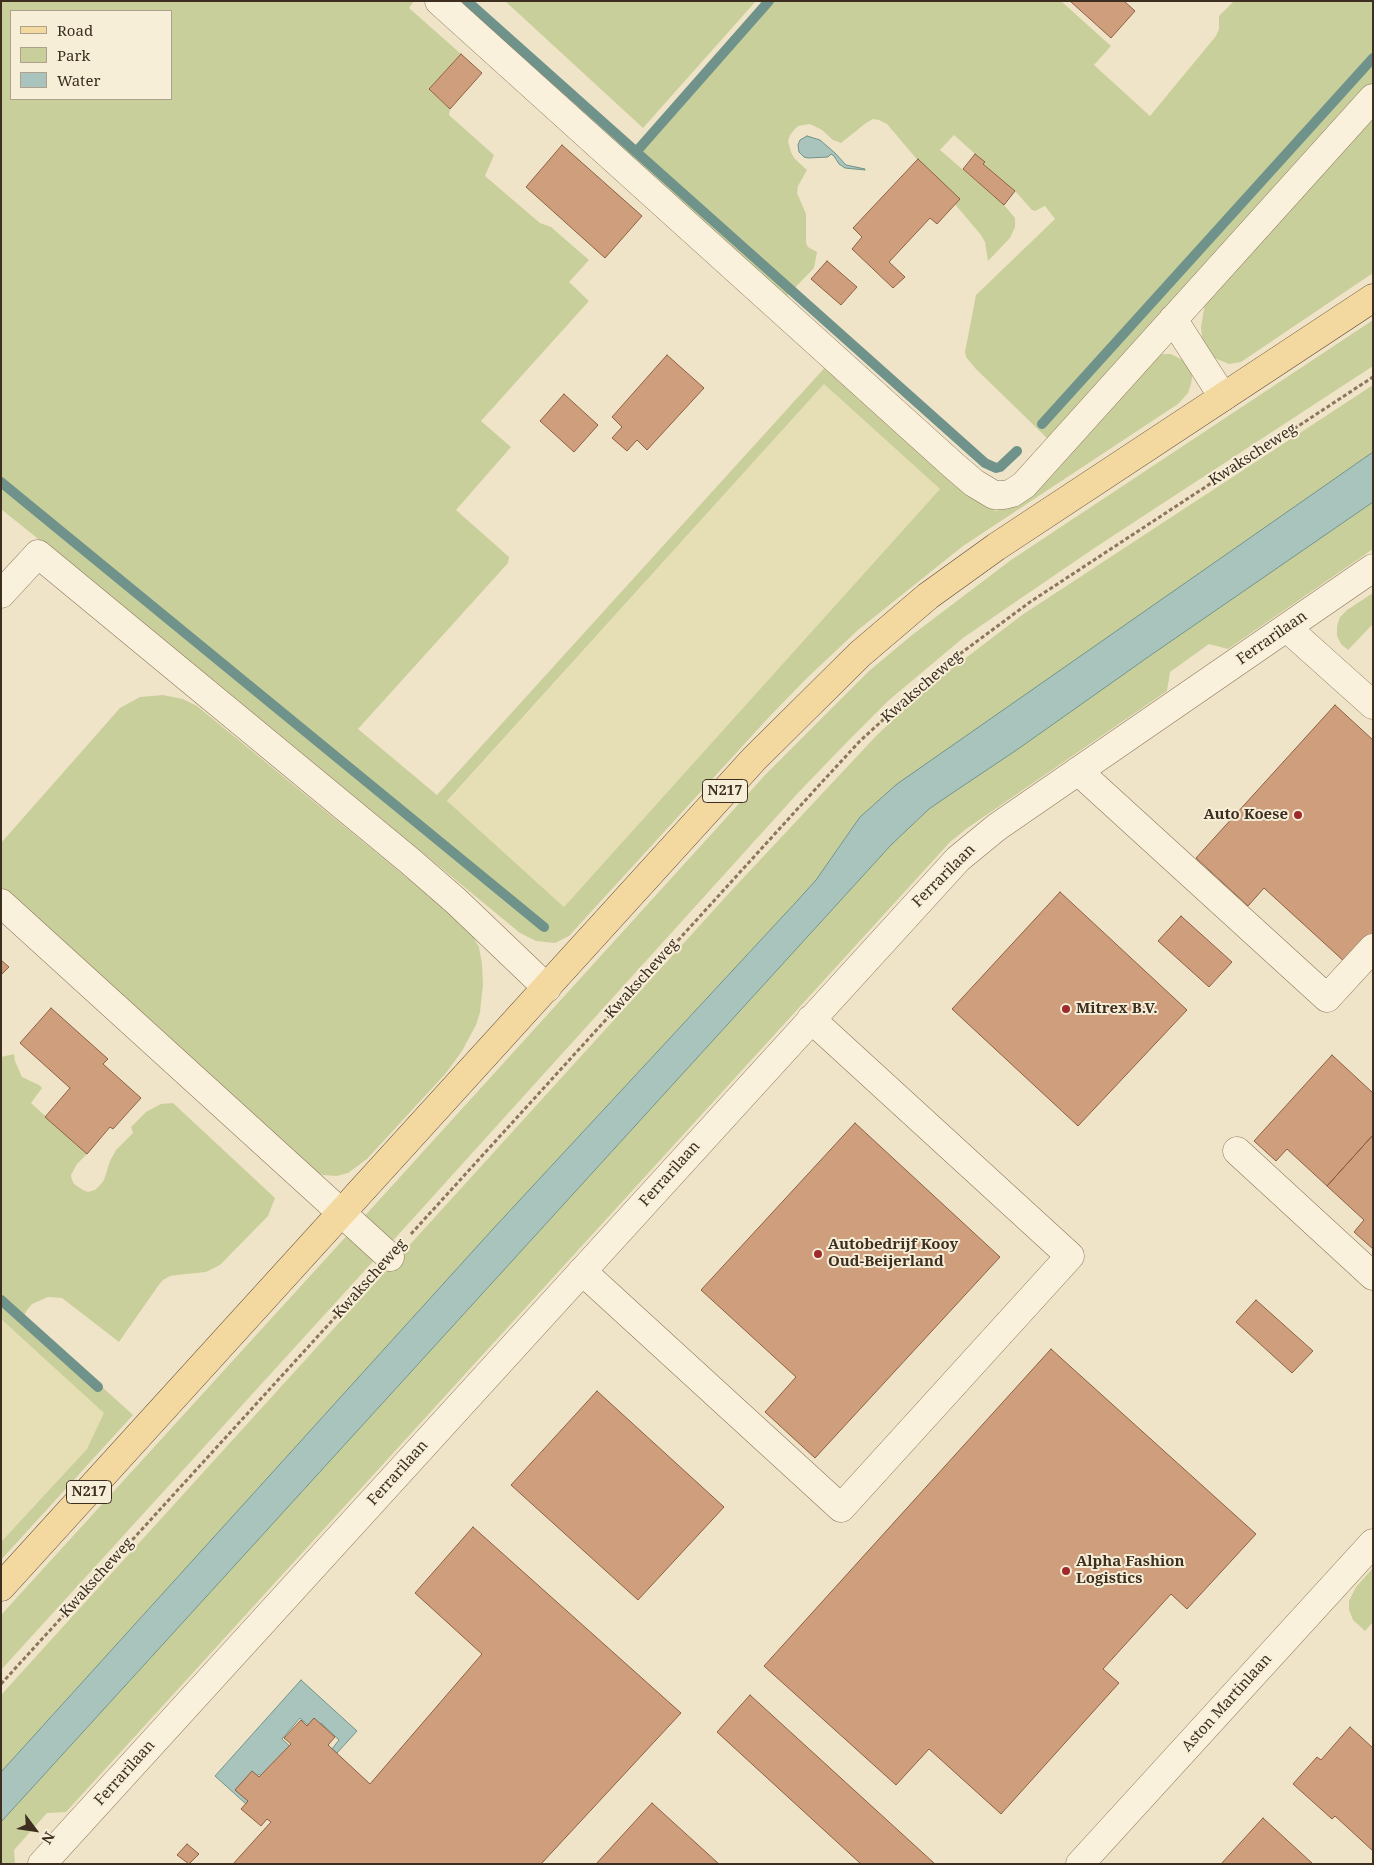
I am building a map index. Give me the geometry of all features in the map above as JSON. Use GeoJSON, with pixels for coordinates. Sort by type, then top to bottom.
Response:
{"type":"FeatureCollection","features":[{"type":"Feature","properties":{"kind":"main road","name":"N217"},"geometry":{"type":"LineString","coordinates":[[1,1587],[754,759],[828,684],[881,635],[928,596],[996,547],[1373,298]]}},
{"type":"Feature","properties":{"kind":"street"},"geometry":{"type":"LineString","coordinates":[[439,1],[974,483],[994,495],[1004,496],[1012,493],[1024,484],[1373,98]]}},
{"type":"Feature","properties":{"kind":"street"},"geometry":{"type":"LineString","coordinates":[[1173,319],[1222,397]]}},
{"type":"Feature","properties":{"kind":"street"},"geometry":{"type":"LineString","coordinates":[[1,594],[38,554],[410,861],[546,988]]}},
{"type":"Feature","properties":{"kind":"street","name":"Ferrarilaan"},"geometry":{"type":"LineString","coordinates":[[42,1864],[958,859],[997,827],[1373,568]]}},
{"type":"Feature","properties":{"kind":"street"},"geometry":{"type":"LineString","coordinates":[[1287,628],[1373,705]]}},
{"type":"Feature","properties":{"kind":"street"},"geometry":{"type":"LineString","coordinates":[[1078,771],[1327,998],[1373,948]]}},
{"type":"Feature","properties":{"kind":"street"},"geometry":{"type":"LineString","coordinates":[[1,903],[390,1257]]}},
{"type":"Feature","properties":{"kind":"street"},"geometry":{"type":"LineString","coordinates":[[582,1271],[841,1508],[1070,1256],[811,1019]]}},
{"type":"Feature","properties":{"kind":"street"},"geometry":{"type":"LineString","coordinates":[[1237,1152],[1373,1276]]}},
{"type":"Feature","properties":{"kind":"street","name":"Aston Martinlaan"},"geometry":{"type":"LineString","coordinates":[[1080,1864],[1373,1543]]}},
{"type":"Feature","properties":{"kind":"path","name":"Kwakscheweg"},"geometry":{"type":"LineString","coordinates":[[1,1684],[860,742],[923,682],[1030,602],[1373,377]]}},
{"type":"Feature","properties":{"kind":"shaded area"},"geometry":{"type":"Polygon","coordinates":[[[824,384],[940,489],[564,907],[447,802],[824,384]]]}},
{"type":"Feature","properties":{"kind":"shaded area"},"geometry":{"type":"Polygon","coordinates":[[[1,1319],[105,1413],[87,1449],[1,1542],[1,1319]]]}},
{"type":"Feature","properties":{"kind":"green space"},"geometry":{"type":"Polygon","coordinates":[[[1,1],[414,1],[409,8],[461,54],[429,89],[450,109],[449,115],[494,155],[485,176],[540,223],[551,227],[589,260],[569,282],[589,301],[481,421],[511,447],[456,510],[509,557],[508,563],[358,729],[437,795],[828,364],[981,503],[996,511],[1012,506],[1154,357],[1171,354],[1186,362],[1193,372],[1188,393],[1178,404],[963,546],[858,630],[770,716],[569,936],[555,943],[536,941],[520,933],[217,683],[1,509],[1,1]],[[824,384],[447,801],[564,907],[940,489],[824,384]]]}},
{"type":"Feature","properties":{"kind":"green space"},"geometry":{"type":"Polygon","coordinates":[[[450,1],[467,1],[516,45],[508,53],[450,1]]]}},
{"type":"Feature","properties":{"kind":"green space"},"geometry":{"type":"Polygon","coordinates":[[[505,1],[756,1],[643,128],[505,1]]]}},
{"type":"Feature","properties":{"kind":"green space"},"geometry":{"type":"Polygon","coordinates":[[[769,1],[1061,1],[1111,46],[1094,65],[1150,116],[1216,36],[1219,29],[1219,16],[1234,1],[1373,1],[1373,84],[1051,442],[975,368],[966,357],[965,352],[976,295],[1055,219],[1045,206],[1035,211],[1032,210],[1015,191],[983,164],[984,162],[954,135],[940,150],[1004,205],[1015,218],[1015,227],[1010,238],[988,261],[985,242],[981,235],[887,124],[873,119],[841,143],[833,140],[822,130],[810,124],[798,126],[790,135],[788,141],[794,158],[807,170],[798,186],[797,193],[806,214],[806,243],[808,247],[817,252],[814,268],[783,300],[525,69],[533,61],[636,152],[769,1]]]}},
{"type":"Feature","properties":{"kind":"green space"},"geometry":{"type":"Polygon","coordinates":[[[1373,113],[1373,273],[1241,362],[1229,364],[1212,357],[1202,338],[1201,327],[1205,303],[1373,113]]]}},
{"type":"Feature","properties":{"kind":"green space"},"geometry":{"type":"Polygon","coordinates":[[[1373,320],[1373,366],[1096,547],[963,638],[888,701],[797,794],[389,1245],[361,1220],[765,775],[869,671],[912,635],[1011,560],[1373,320]]]}},
{"type":"Feature","properties":{"kind":"green space"},"geometry":{"type":"Polygon","coordinates":[[[1373,385],[1373,452],[897,784],[860,817],[816,880],[492,1230],[1,1772],[1,1695],[731,891],[876,736],[924,690],[1022,615],[1373,385]]]}},
{"type":"Feature","properties":{"kind":"green space"},"geometry":{"type":"Polygon","coordinates":[[[1373,502],[1373,549],[1228,649],[1209,644],[1170,672],[1167,691],[966,829],[950,842],[66,1812],[47,1813],[14,1850],[15,1864],[1,1864],[1,1822],[891,845],[929,809],[1373,502]]]}},
{"type":"Feature","properties":{"kind":"green space"},"geometry":{"type":"Polygon","coordinates":[[[1373,593],[1373,624],[1348,650],[1341,644],[1337,636],[1337,626],[1340,617],[1347,610],[1373,593]]]}},
{"type":"Feature","properties":{"kind":"green space"},"geometry":{"type":"Polygon","coordinates":[[[163,695],[183,699],[197,706],[455,917],[472,935],[479,947],[483,985],[480,1012],[476,1025],[462,1051],[446,1073],[367,1159],[348,1173],[337,1176],[323,1175],[313,1171],[1,890],[1,843],[120,708],[140,697],[163,695]]]}},
{"type":"Feature","properties":{"kind":"green space"},"geometry":{"type":"Polygon","coordinates":[[[14,1054],[22,1077],[42,1088],[31,1103],[87,1154],[77,1164],[71,1175],[74,1184],[83,1190],[88,1192],[95,1190],[100,1185],[104,1180],[116,1150],[133,1133],[131,1127],[146,1112],[161,1104],[173,1103],[275,1198],[268,1216],[220,1265],[206,1272],[170,1276],[163,1280],[119,1342],[62,1298],[48,1297],[32,1304],[27,1310],[24,1316],[133,1415],[1,1560],[1,1542],[87,1449],[104,1413],[1,1319],[1,1057],[14,1054]]]}},
{"type":"Feature","properties":{"kind":"green space"},"geometry":{"type":"Polygon","coordinates":[[[351,1231],[378,1256],[1,1670],[1,1615],[351,1231]]]}},
{"type":"Feature","properties":{"kind":"green space"},"geometry":{"type":"Polygon","coordinates":[[[1373,1568],[1373,1622],[1365,1631],[1353,1620],[1349,1610],[1349,1601],[1356,1587],[1373,1568]]]}},
{"type":"Feature","properties":{"kind":"water"},"geometry":{"type":"Polygon","coordinates":[[[807,136],[820,140],[846,165],[865,170],[845,168],[831,154],[828,157],[804,157],[799,152],[798,145],[800,140],[807,136]]]}},
{"type":"Feature","properties":{"kind":"water"},"geometry":{"type":"Polygon","coordinates":[[[1373,452],[1373,502],[929,809],[891,845],[1,1822],[1,1772],[492,1230],[816,880],[860,817],[897,784],[1373,452]]]}},
{"type":"Feature","properties":{"kind":"water"},"geometry":{"type":"Polygon","coordinates":[[[301,1680],[357,1731],[337,1753],[332,1749],[339,1740],[321,1723],[314,1730],[300,1718],[282,1739],[294,1750],[266,1781],[259,1774],[241,1794],[248,1801],[246,1804],[215,1776],[301,1680]]]}},
{"type":"Feature","properties":{"kind":"building"},"geometry":{"type":"Polygon","coordinates":[[[1070,1],[1124,1],[1135,11],[1111,38],[1070,1]]]}},
{"type":"Feature","properties":{"kind":"building"},"geometry":{"type":"Polygon","coordinates":[[[461,54],[482,73],[450,109],[429,89],[461,54]]]}},
{"type":"Feature","properties":{"kind":"building"},"geometry":{"type":"Polygon","coordinates":[[[562,145],[642,216],[605,258],[526,187],[562,145]]]}},
{"type":"Feature","properties":{"kind":"building"},"geometry":{"type":"Polygon","coordinates":[[[975,154],[985,162],[983,164],[1015,191],[1004,205],[963,169],[975,154]]]}},
{"type":"Feature","properties":{"kind":"building"},"geometry":{"type":"Polygon","coordinates":[[[918,159],[960,199],[937,224],[930,218],[889,262],[905,277],[893,288],[852,249],[862,237],[853,228],[918,159]]]}},
{"type":"Feature","properties":{"kind":"building"},"geometry":{"type":"Polygon","coordinates":[[[827,261],[857,287],[841,305],[811,279],[827,261]]]}},
{"type":"Feature","properties":{"kind":"building"},"geometry":{"type":"Polygon","coordinates":[[[667,355],[704,388],[647,450],[637,440],[627,451],[612,438],[622,427],[612,417],[667,355]]]}},
{"type":"Feature","properties":{"kind":"building"},"geometry":{"type":"Polygon","coordinates":[[[564,394],[598,425],[574,452],[540,421],[564,394]]]}},
{"type":"Feature","properties":{"kind":"building"},"geometry":{"type":"Polygon","coordinates":[[[1335,705],[1373,740],[1373,935],[1347,964],[1264,888],[1248,906],[1196,858],[1335,705]]]}},
{"type":"Feature","properties":{"kind":"building"},"geometry":{"type":"Polygon","coordinates":[[[1060,892],[1187,1010],[1078,1126],[952,1009],[1060,892]]]}},
{"type":"Feature","properties":{"kind":"building"},"geometry":{"type":"Polygon","coordinates":[[[1181,916],[1232,962],[1209,987],[1158,941],[1181,916]]]}},
{"type":"Feature","properties":{"kind":"building"},"geometry":{"type":"Polygon","coordinates":[[[1,960],[9,967],[1,975],[1,960]]]}},
{"type":"Feature","properties":{"kind":"building"},"geometry":{"type":"Polygon","coordinates":[[[51,1008],[108,1059],[103,1064],[141,1098],[113,1129],[110,1127],[87,1154],[45,1117],[70,1088],[20,1043],[51,1008]]]}},
{"type":"Feature","properties":{"kind":"building"},"geometry":{"type":"Polygon","coordinates":[[[1332,1055],[1373,1093],[1373,1135],[1327,1186],[1287,1149],[1276,1161],[1254,1141],[1332,1055]]]}},
{"type":"Feature","properties":{"kind":"building"},"geometry":{"type":"Polygon","coordinates":[[[855,1123],[1000,1257],[815,1458],[765,1412],[796,1377],[701,1290],[855,1123]]]}},
{"type":"Feature","properties":{"kind":"building"},"geometry":{"type":"Polygon","coordinates":[[[1373,1135],[1373,1249],[1354,1232],[1364,1220],[1327,1186],[1373,1135]]]}},
{"type":"Feature","properties":{"kind":"building"},"geometry":{"type":"Polygon","coordinates":[[[1256,1300],[1313,1351],[1292,1373],[1236,1322],[1256,1300]]]}},
{"type":"Feature","properties":{"kind":"building"},"geometry":{"type":"Polygon","coordinates":[[[1051,1349],[1256,1534],[1187,1609],[1171,1594],[1103,1669],[1119,1683],[1001,1814],[929,1749],[896,1785],[764,1666],[1051,1349]]]}},
{"type":"Feature","properties":{"kind":"building"},"geometry":{"type":"Polygon","coordinates":[[[597,1391],[724,1507],[638,1600],[511,1485],[597,1391]]]}},
{"type":"Feature","properties":{"kind":"building"},"geometry":{"type":"Polygon","coordinates":[[[473,1527],[681,1713],[541,1864],[233,1864],[271,1822],[267,1819],[261,1826],[241,1809],[248,1801],[235,1790],[252,1771],[259,1777],[291,1744],[284,1738],[301,1720],[307,1726],[314,1718],[335,1737],[328,1745],[370,1784],[482,1654],[415,1593],[473,1527]]]}},
{"type":"Feature","properties":{"kind":"building"},"geometry":{"type":"Polygon","coordinates":[[[750,1695],[935,1864],[861,1864],[717,1732],[750,1695]]]}},
{"type":"Feature","properties":{"kind":"building"},"geometry":{"type":"Polygon","coordinates":[[[1350,1727],[1373,1748],[1373,1851],[1335,1816],[1332,1819],[1293,1784],[1317,1757],[1321,1760],[1350,1727]]]}},
{"type":"Feature","properties":{"kind":"building"},"geometry":{"type":"Polygon","coordinates":[[[652,1803],[719,1864],[596,1864],[652,1803]]]}},
{"type":"Feature","properties":{"kind":"building"},"geometry":{"type":"Polygon","coordinates":[[[1263,1818],[1313,1864],[1221,1864],[1263,1818]]]}},
{"type":"Feature","properties":{"kind":"building"},"geometry":{"type":"Polygon","coordinates":[[[187,1844],[199,1854],[189,1864],[177,1855],[187,1844]]]}},
{"type":"Feature","properties":{"kind":"waterway"},"geometry":{"type":"LineString","coordinates":[[467,1],[985,463],[996,468],[1000,467],[1017,451]]}},
{"type":"Feature","properties":{"kind":"waterway"},"geometry":{"type":"LineString","coordinates":[[636,152],[769,1]]}},
{"type":"Feature","properties":{"kind":"waterway"},"geometry":{"type":"LineString","coordinates":[[1042,424],[1373,58]]}},
{"type":"Feature","properties":{"kind":"waterway"},"geometry":{"type":"LineString","coordinates":[[1,482],[544,927]]}},
{"type":"Feature","properties":{"kind":"waterway"},"geometry":{"type":"LineString","coordinates":[[1,1300],[98,1387]]}},
{"type":"Feature","properties":{"kind":"place","name":"Auto Koese"},"geometry":{"type":"Point","coordinates":[1298,815]}},
{"type":"Feature","properties":{"kind":"place","name":"Mitrex B.V."},"geometry":{"type":"Point","coordinates":[1066,1009]}},
{"type":"Feature","properties":{"kind":"place","name":"Autobedrijf Kooy Oud-Beijerland"},"geometry":{"type":"Point","coordinates":[818,1254]}},
{"type":"Feature","properties":{"kind":"place","name":"Alpha Fashion Logistics"},"geometry":{"type":"Point","coordinates":[1066,1571]}}]}
